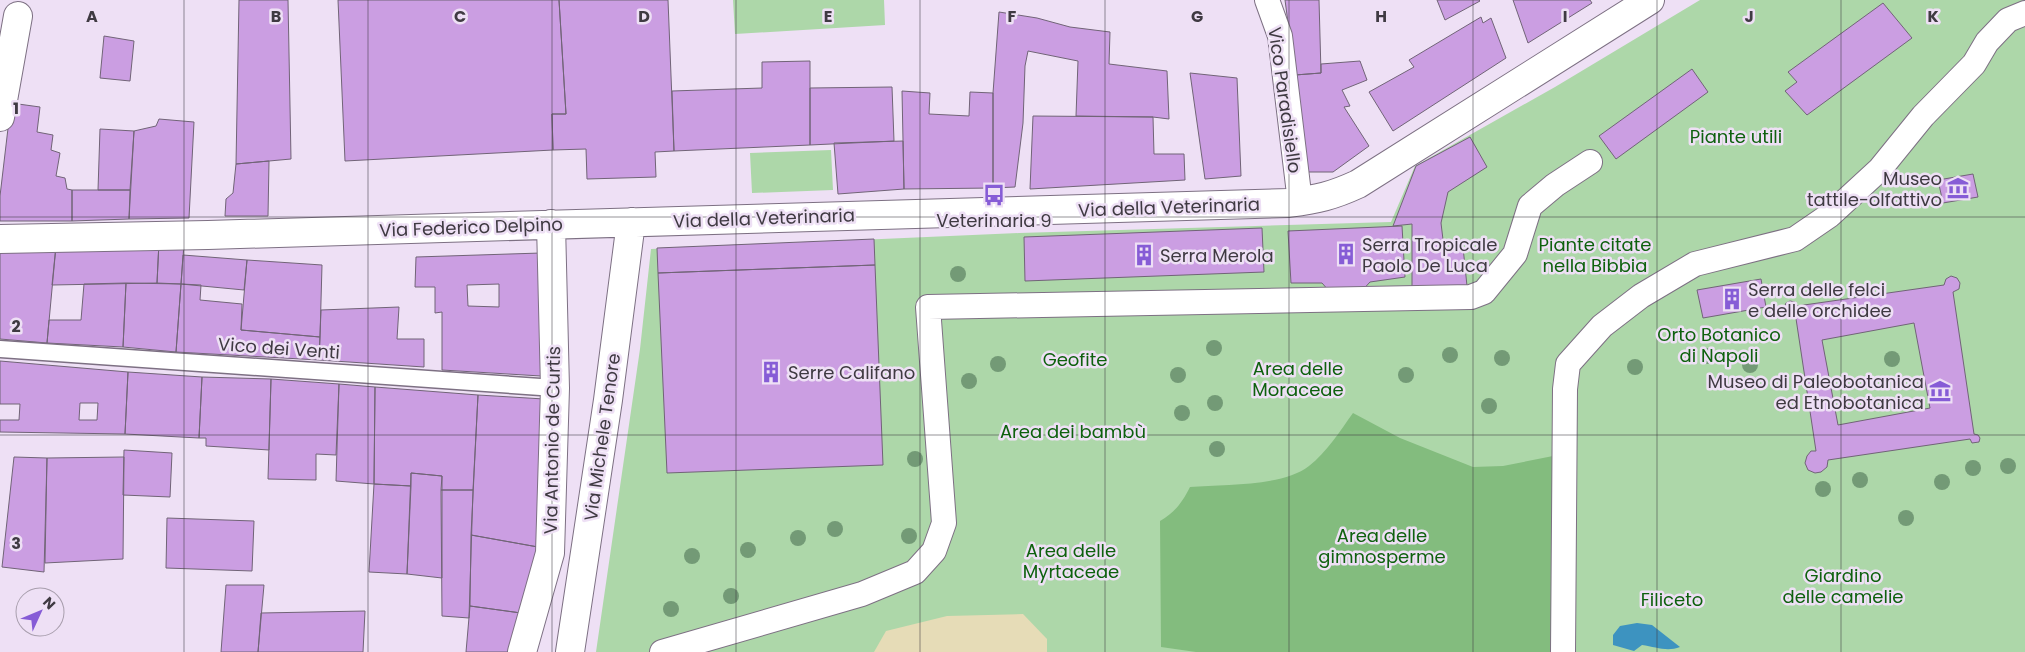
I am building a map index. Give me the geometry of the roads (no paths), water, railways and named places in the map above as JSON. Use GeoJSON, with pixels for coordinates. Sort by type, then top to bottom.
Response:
{"type":"FeatureCollection","features":[{"type":"Feature","properties":{"kind":"street","name":"Vico Paradisiello"},"geometry":{"type":"LineString","coordinates":[[1267,0],[1280,36],[1300,202]]}},
{"type":"Feature","properties":{"kind":"street","name":"Via della Veterinaria"},"geometry":{"type":"LineString","coordinates":[[631,222],[1317,200],[1358,184],[1650,0]]}},
{"type":"Feature","properties":{"kind":"street"},"geometry":{"type":"LineString","coordinates":[[1563,652],[1565,389],[1568,364],[1602,326],[1641,296],[1695,264],[1795,239],[1830,215],[1880,169],[1923,116],[1974,64],[1987,42],[2008,20],[2025,13]]}},
{"type":"Feature","properties":{"kind":"street"},"geometry":{"type":"LineString","coordinates":[[0,117],[18,16]]}},
{"type":"Feature","properties":{"kind":"street"},"geometry":{"type":"LineString","coordinates":[[662,652],[862,594],[915,572],[934,551],[944,523],[928,307],[1471,297],[1484,292],[1515,254],[1530,206],[1555,184],[1590,162]]}},
{"type":"Feature","properties":{"kind":"street","name":"Via Federico Delpino"},"geometry":{"type":"LineString","coordinates":[[0,240],[631,222]]}},
{"type":"Feature","properties":{"kind":"street","name":"Via Michele Tenore"},"geometry":{"type":"LineString","coordinates":[[570,652],[631,222]]}},
{"type":"Feature","properties":{"kind":"street","name":"Via Antonio de Curtis"},"geometry":{"type":"LineString","coordinates":[[522,652],[550,553],[555,388],[552,224]]}},
{"type":"Feature","properties":{"kind":"street"},"geometry":{"type":"LineString","coordinates":[[550,553],[585,556]]}},
{"type":"Feature","properties":{"kind":"lane","name":"Vico dei Venti"},"geometry":{"type":"LineString","coordinates":[[0,349],[555,388]]}},
{"type":"Feature","properties":{"kind":"water"},"geometry":{"type":"Polygon","coordinates":[[[1637,623],[1652,625],[1680,647],[1666,649],[1642,645],[1634,651],[1613,645],[1613,635],[1620,626],[1637,623]]]}},
{"type":"Feature","properties":{"kind":"place","name":"Museo tattile-olfattivo"},"geometry":{"type":"Point","coordinates":[1958,188]}},
{"type":"Feature","properties":{"kind":"place","name":"Veterinaria 9"},"geometry":{"type":"Point","coordinates":[994,195]}},
{"type":"Feature","properties":{"kind":"place","name":"Serra Tropicale Paolo De Luca"},"geometry":{"type":"Point","coordinates":[1346,254]}},
{"type":"Feature","properties":{"kind":"place","name":"Serra Merola"},"geometry":{"type":"Point","coordinates":[1144,255]}},
{"type":"Feature","properties":{"kind":"place","name":"Serra delle felci e delle orchidee"},"geometry":{"type":"Point","coordinates":[1732,299]}},
{"type":"Feature","properties":{"kind":"place","name":"Serre Califano"},"geometry":{"type":"Point","coordinates":[771,372]}},
{"type":"Feature","properties":{"kind":"place","name":"Museo di Paleobotanica ed Etnobotanica"},"geometry":{"type":"Point","coordinates":[1940,391]}},
{"type":"Feature","properties":{"kind":"park label","name":"Piante utili"},"geometry":{"type":"Point","coordinates":[1736,136]}},
{"type":"Feature","properties":{"kind":"park label","name":"Piante citate nella Bibbia"},"geometry":{"type":"Point","coordinates":[1595,254]}},
{"type":"Feature","properties":{"kind":"park label","name":"Orto Botanico di Napoli"},"geometry":{"type":"Point","coordinates":[1719,344]}},
{"type":"Feature","properties":{"kind":"park label","name":"Geofite"},"geometry":{"type":"Point","coordinates":[1075,359]}},
{"type":"Feature","properties":{"kind":"park label","name":"Area delle Moraceae"},"geometry":{"type":"Point","coordinates":[1298,378]}},
{"type":"Feature","properties":{"kind":"park label","name":"Area dei bambù"},"geometry":{"type":"Point","coordinates":[1073,431]}},
{"type":"Feature","properties":{"kind":"park label","name":"Area delle gimnosperme"},"geometry":{"type":"Point","coordinates":[1382,545]}},
{"type":"Feature","properties":{"kind":"park label","name":"Area delle Myrtaceae"},"geometry":{"type":"Point","coordinates":[1071,560]}},
{"type":"Feature","properties":{"kind":"park label","name":"Giardino delle camelie"},"geometry":{"type":"Point","coordinates":[1843,585]}},
{"type":"Feature","properties":{"kind":"park label","name":"Filiceto"},"geometry":{"type":"Point","coordinates":[1672,599]}}]}
